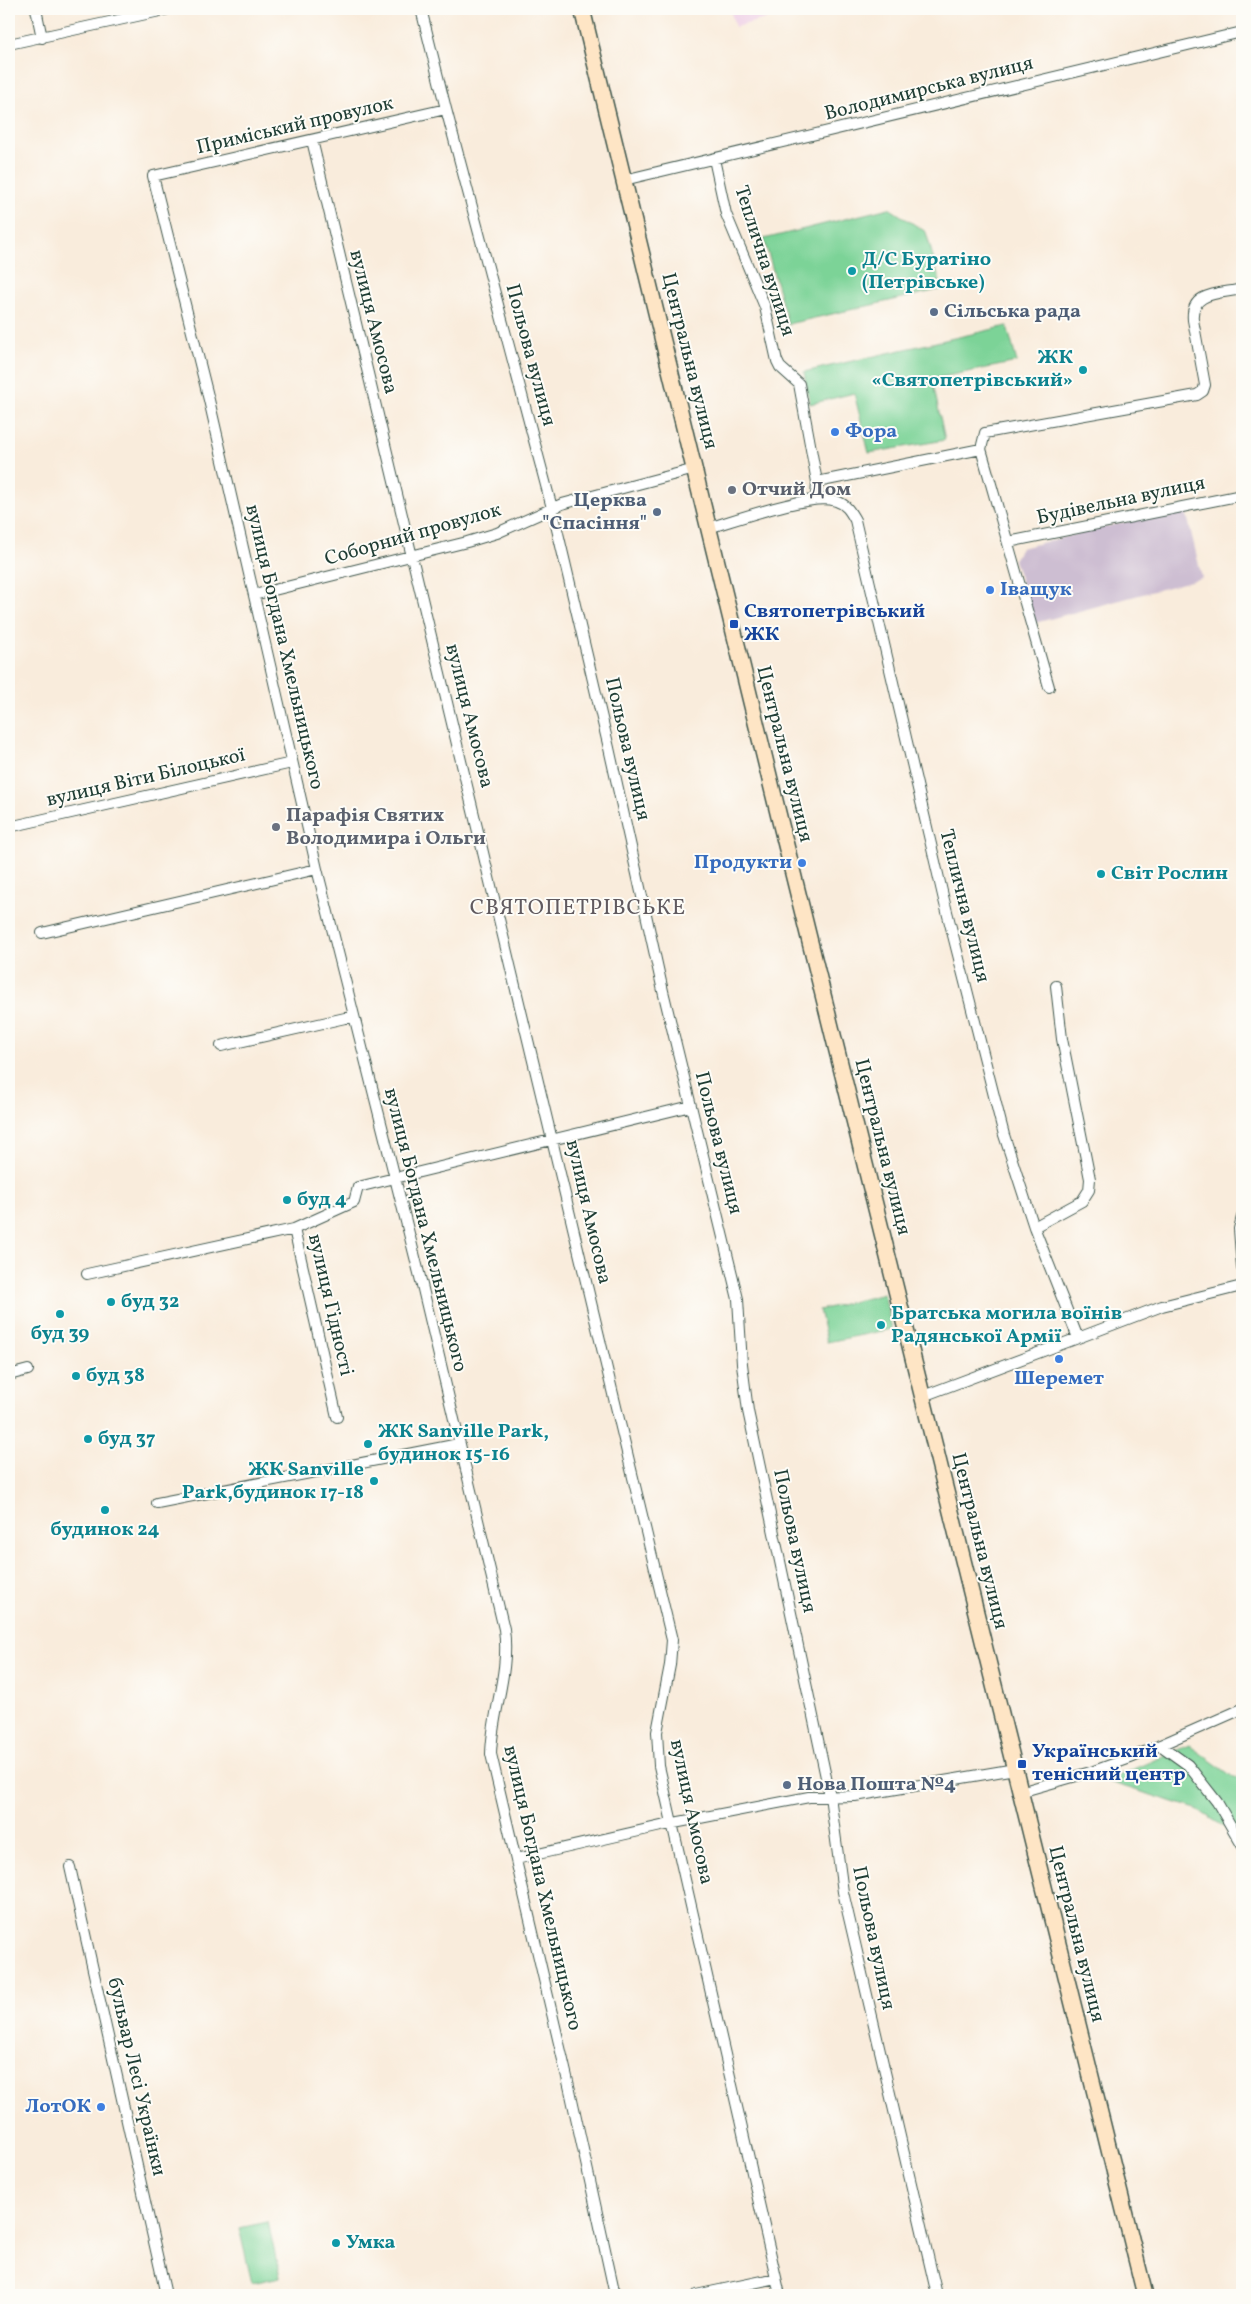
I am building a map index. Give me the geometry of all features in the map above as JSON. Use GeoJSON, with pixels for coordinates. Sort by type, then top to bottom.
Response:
{"type":"FeatureCollection","features":[{"type":"Feature","properties":{"kind":"main road","name":"Центральна вулиця"},"geometry":{"type":"LineString","coordinates":[[582,9],[708,528],[1145,2295]]}},
{"type":"Feature","properties":{"kind":"street"},"geometry":{"type":"LineString","coordinates":[[36,9],[42,38]]}},
{"type":"Feature","properties":{"kind":"street"},"geometry":{"type":"LineString","coordinates":[[9,44],[168,9]]}},
{"type":"Feature","properties":{"kind":"street","name":"Польова вулиця"},"geometry":{"type":"LineString","coordinates":[[421,9],[552,508],[609,748],[663,991],[738,1299],[742,1364],[748,1411],[830,1796],[843,1892],[937,2295]]}},
{"type":"Feature","properties":{"kind":"street","name":"Володимирська вулиця"},"geometry":{"type":"LineString","coordinates":[[624,180],[1242,32]]}},
{"type":"Feature","properties":{"kind":"street","name":"Приміський провулок"},"geometry":{"type":"LineString","coordinates":[[153,176],[446,109]]}},
{"type":"Feature","properties":{"kind":"street","name":"вулиця Амосова"},"geometry":{"type":"LineString","coordinates":[[312,140],[672,1640],[670,1665],[659,1716],[656,1747],[780,2295]]}},
{"type":"Feature","properties":{"kind":"street","name":"Теплична вулиця"},"geometry":{"type":"LineString","coordinates":[[714,159],[726,214],[764,307],[777,361],[780,367],[799,384],[817,482],[816,498]]}},
{"type":"Feature","properties":{"kind":"street","name":"вулиця Богдана Хмельницького"},"geometry":{"type":"LineString","coordinates":[[153,176],[209,400],[317,869],[488,1558],[506,1642],[506,1668],[491,1740],[491,1754],[570,2090],[614,2295]]}},
{"type":"Feature","properties":{"kind":"street"},"geometry":{"type":"LineString","coordinates":[[1049,687],[981,449],[985,433],[1198,394],[1203,391],[1205,384],[1193,320],[1192,311],[1194,304],[1200,298],[1242,290]]}},
{"type":"Feature","properties":{"kind":"street"},"geometry":{"type":"LineString","coordinates":[[817,482],[981,449]]}},
{"type":"Feature","properties":{"kind":"street","name":"Соборний провулок"},"geometry":{"type":"LineString","coordinates":[[254,595],[412,557],[497,532],[562,504],[695,469]]}},
{"type":"Feature","properties":{"kind":"street","name":"Будівельна вулиця"},"geometry":{"type":"LineString","coordinates":[[1008,542],[1242,495]]}},
{"type":"Feature","properties":{"kind":"street","name":"Теплична вулиця"},"geometry":{"type":"LineString","coordinates":[[708,528],[816,498],[835,500],[846,505],[854,520],[949,919],[1004,1135],[1034,1227],[1078,1338]]}},
{"type":"Feature","properties":{"kind":"street","name":"вулиця Віти Білоцької"},"geometry":{"type":"LineString","coordinates":[[9,827],[292,763]]}},
{"type":"Feature","properties":{"kind":"street"},"geometry":{"type":"LineString","coordinates":[[42,933],[317,869]]}},
{"type":"Feature","properties":{"kind":"street"},"geometry":{"type":"LineString","coordinates":[[1034,1227],[1082,1200],[1089,1190],[1090,1184],[1062,1039],[1056,986]]}},
{"type":"Feature","properties":{"kind":"street"},"geometry":{"type":"LineString","coordinates":[[221,1046],[354,1016]]}},
{"type":"Feature","properties":{"kind":"street"},"geometry":{"type":"LineString","coordinates":[[395,1178],[691,1106]]}},
{"type":"Feature","properties":{"kind":"street","name":"вулиця Гідності"},"geometry":{"type":"LineString","coordinates":[[337,1417],[294,1229],[354,1202],[358,1186],[395,1178]]}},
{"type":"Feature","properties":{"kind":"street"},"geometry":{"type":"LineString","coordinates":[[1242,1217],[1239,1229],[1242,1268]]}},
{"type":"Feature","properties":{"kind":"street"},"geometry":{"type":"LineString","coordinates":[[87,1274],[294,1229]]}},
{"type":"Feature","properties":{"kind":"street"},"geometry":{"type":"LineString","coordinates":[[923,1396],[1162,1306],[1242,1286]]}},
{"type":"Feature","properties":{"kind":"street"},"geometry":{"type":"LineString","coordinates":[[9,1375],[28,1370]]}},
{"type":"Feature","properties":{"kind":"street"},"geometry":{"type":"LineString","coordinates":[[158,1503],[460,1444]]}},
{"type":"Feature","properties":{"kind":"street"},"geometry":{"type":"LineString","coordinates":[[1020,1792],[1094,1771],[1160,1745],[1242,1709]]}},
{"type":"Feature","properties":{"kind":"street"},"geometry":{"type":"LineString","coordinates":[[1160,1745],[1188,1765],[1217,1802],[1242,1845]]}},
{"type":"Feature","properties":{"kind":"street"},"geometry":{"type":"LineString","coordinates":[[516,1859],[674,1823],[809,1797],[855,1796],[1015,1769]]}},
{"type":"Feature","properties":{"kind":"street","name":"бульвар Лесі Українки"},"geometry":{"type":"LineString","coordinates":[[70,1867],[166,2295]]}},
{"type":"Feature","properties":{"kind":"street"},"geometry":{"type":"LineString","coordinates":[[696,2295],[776,2278]]}},
{"type":"Feature","properties":{"kind":"shaded area"},"geometry":{"type":"Polygon","coordinates":[[[730,9],[803,9],[735,27],[730,9]]]}},
{"type":"Feature","properties":{"kind":"shaded area"},"geometry":{"type":"Polygon","coordinates":[[[1185,507],[1202,578],[1035,623],[1014,560],[1021,548],[1185,507]]]}},
{"type":"Feature","properties":{"kind":"green space"},"geometry":{"type":"Polygon","coordinates":[[[889,208],[926,232],[942,289],[788,324],[764,239],[889,208]]]}},
{"type":"Feature","properties":{"kind":"green space"},"geometry":{"type":"Polygon","coordinates":[[[1007,326],[1017,362],[932,379],[945,440],[869,453],[854,393],[810,404],[804,372],[1007,326]]]}},
{"type":"Feature","properties":{"kind":"green space"},"geometry":{"type":"Polygon","coordinates":[[[884,1294],[892,1329],[827,1342],[819,1310],[884,1294]]]}},
{"type":"Feature","properties":{"kind":"green space"},"geometry":{"type":"Polygon","coordinates":[[[1189,1745],[1232,1776],[1242,1780],[1242,1838],[1196,1809],[1106,1781],[1189,1745]]]}},
{"type":"Feature","properties":{"kind":"green space"},"geometry":{"type":"Polygon","coordinates":[[[268,2222],[280,2277],[252,2283],[239,2228],[268,2222]]]}},
{"type":"Feature","properties":{"kind":"place","name":"Д/С Буратіно (Петрівське)"},"geometry":{"type":"Point","coordinates":[852,271]}},
{"type":"Feature","properties":{"kind":"place","name":"Сільська рада"},"geometry":{"type":"Point","coordinates":[934,312]}},
{"type":"Feature","properties":{"kind":"place","name":"ЖК «Святопетрівський»"},"geometry":{"type":"Point","coordinates":[1083,370]}},
{"type":"Feature","properties":{"kind":"place","name":"Фора"},"geometry":{"type":"Point","coordinates":[835,432]}},
{"type":"Feature","properties":{"kind":"place","name":"Отчий Дом"},"geometry":{"type":"Point","coordinates":[732,490]}},
{"type":"Feature","properties":{"kind":"place","name":"Церква \"Спасіння\""},"geometry":{"type":"Point","coordinates":[657,512]}},
{"type":"Feature","properties":{"kind":"place","name":"Іващук"},"geometry":{"type":"Point","coordinates":[990,590]}},
{"type":"Feature","properties":{"kind":"place","name":"Святопетрівський ЖК"},"geometry":{"type":"Point","coordinates":[734,624]}},
{"type":"Feature","properties":{"kind":"place","name":"Парафія Святих Володимира і Ольги"},"geometry":{"type":"Point","coordinates":[276,827]}},
{"type":"Feature","properties":{"kind":"place","name":"Продукти"},"geometry":{"type":"Point","coordinates":[802,863]}},
{"type":"Feature","properties":{"kind":"place","name":"Світ Рослин"},"geometry":{"type":"Point","coordinates":[1101,874]}},
{"type":"Feature","properties":{"kind":"place","name":"буд 4"},"geometry":{"type":"Point","coordinates":[287,1200]}},
{"type":"Feature","properties":{"kind":"place","name":"буд 32"},"geometry":{"type":"Point","coordinates":[111,1302]}},
{"type":"Feature","properties":{"kind":"place","name":"буд 39"},"geometry":{"type":"Point","coordinates":[60,1314]}},
{"type":"Feature","properties":{"kind":"place","name":"Братська могила воїнів Радянської Армії"},"geometry":{"type":"Point","coordinates":[881,1325]}},
{"type":"Feature","properties":{"kind":"place","name":"Шеремет"},"geometry":{"type":"Point","coordinates":[1059,1359]}},
{"type":"Feature","properties":{"kind":"place","name":"буд 38"},"geometry":{"type":"Point","coordinates":[76,1376]}},
{"type":"Feature","properties":{"kind":"place","name":"буд 37"},"geometry":{"type":"Point","coordinates":[88,1439]}},
{"type":"Feature","properties":{"kind":"place","name":"ЖК Sanville Park, будинок 15-16"},"geometry":{"type":"Point","coordinates":[368,1444]}},
{"type":"Feature","properties":{"kind":"place","name":"ЖК Sanville Park,будинок 17-18"},"geometry":{"type":"Point","coordinates":[374,1481]}},
{"type":"Feature","properties":{"kind":"place","name":"будинок 24"},"geometry":{"type":"Point","coordinates":[105,1510]}},
{"type":"Feature","properties":{"kind":"place","name":"Український тенісний центр"},"geometry":{"type":"Point","coordinates":[1022,1764]}},
{"type":"Feature","properties":{"kind":"place","name":"Нова Пошта №4"},"geometry":{"type":"Point","coordinates":[787,1785]}},
{"type":"Feature","properties":{"kind":"place","name":"ЛотОК"},"geometry":{"type":"Point","coordinates":[101,2107]}},
{"type":"Feature","properties":{"kind":"place","name":"Умка"},"geometry":{"type":"Point","coordinates":[336,2243]}},
{"type":"Feature","properties":{"kind":"district","name":"СВЯТОПЕТРІВСЬКЕ"},"geometry":{"type":"Point","coordinates":[578,908]}}]}
